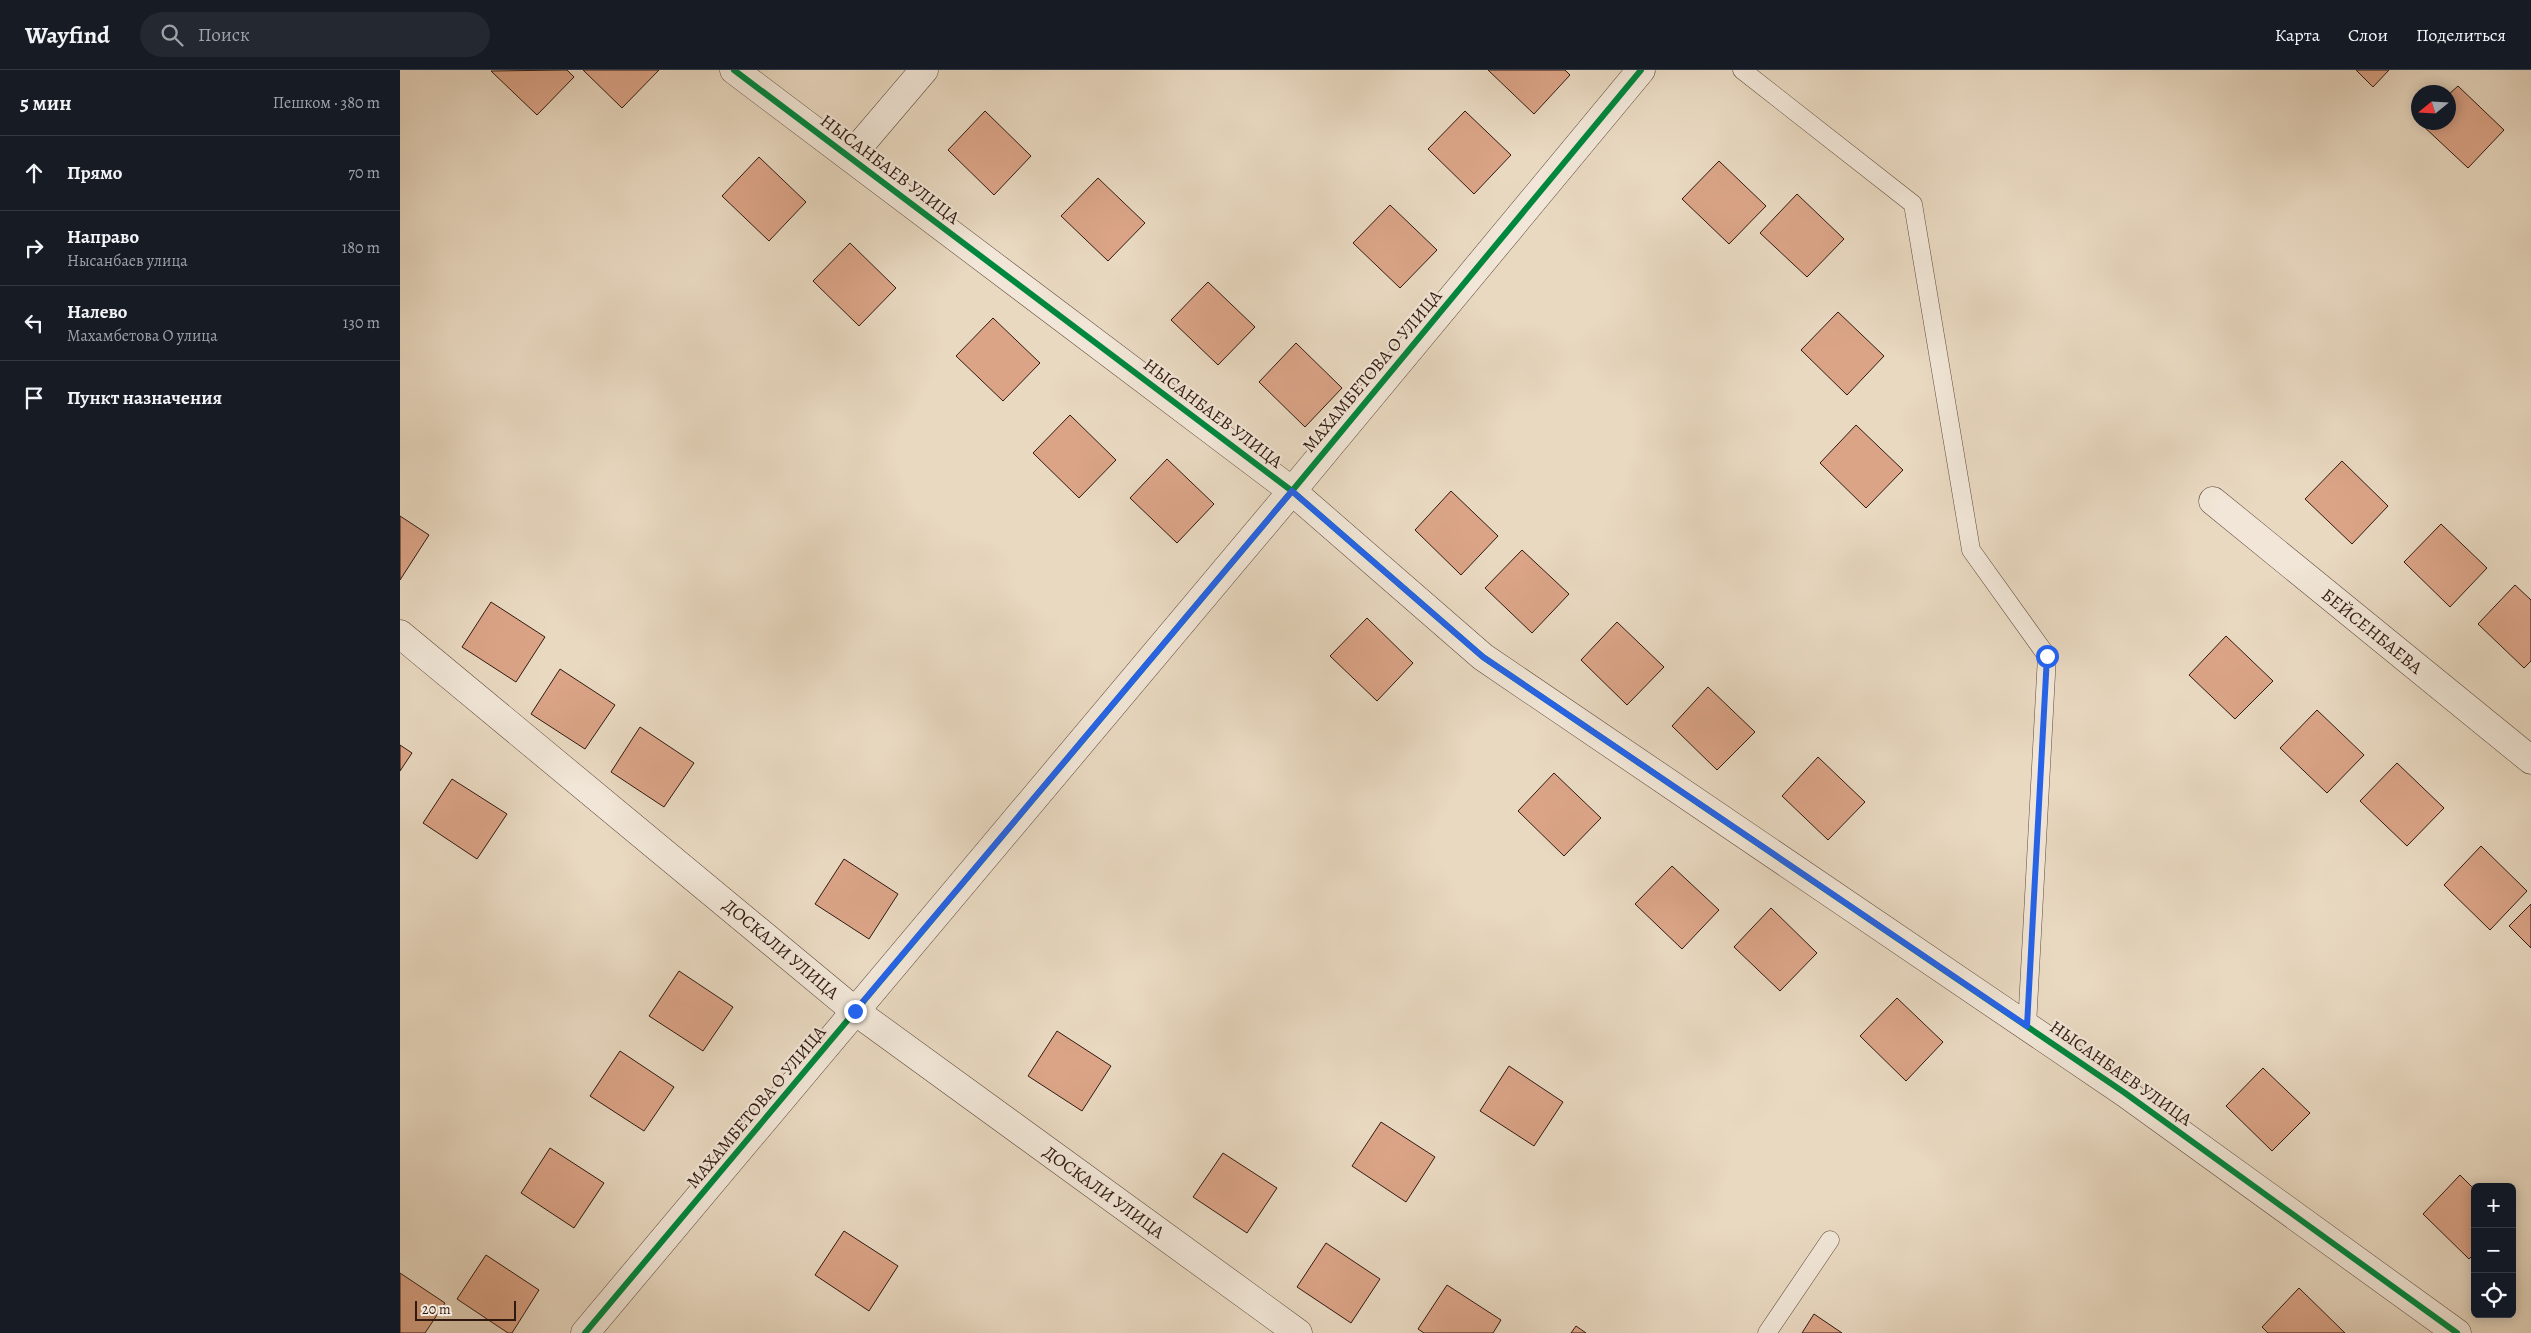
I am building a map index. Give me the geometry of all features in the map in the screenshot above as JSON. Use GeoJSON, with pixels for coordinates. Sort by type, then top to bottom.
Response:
{"type":"FeatureCollection","features":[{"type":"Feature","properties":{"kind":"street","name":"НЫСАНБАЕВ УЛИЦА"},"geometry":{"type":"LineString","coordinates":[[734,70],[1292,491],[1483,657],[2125,1093],[2457,1333]]}},
{"type":"Feature","properties":{"kind":"street"},"geometry":{"type":"LineString","coordinates":[[850,157],[924,70]]}},
{"type":"Feature","properties":{"kind":"street","name":"МАХАМБЕТОВА О УЛИЦА"},"geometry":{"type":"LineString","coordinates":[[585,1333],[1292,491],[1641,70]]}},
{"type":"Feature","properties":{"kind":"street","name":"БЕЙСЕНБАЕВА"},"geometry":{"type":"LineString","coordinates":[[2213,501],[2531,760]]}},
{"type":"Feature","properties":{"kind":"street","name":"ДОСКАЛИ УЛИЦА"},"geometry":{"type":"LineString","coordinates":[[400,634],[855,1011],[1298,1333]]}},
{"type":"Feature","properties":{"kind":"lane"},"geometry":{"type":"LineString","coordinates":[[1742,70],[1913,204],[1971,550],[2047,656],[2027,1026]]}},
{"type":"Feature","properties":{"kind":"lane"},"geometry":{"type":"LineString","coordinates":[[1767,1333],[1830,1240]]}},
{"type":"Feature","properties":{"kind":"building"},"geometry":{"type":"Polygon","coordinates":[[[567,70],[574,77],[537,115],[491,71],[567,70]]]}},
{"type":"Feature","properties":{"kind":"building"},"geometry":{"type":"Polygon","coordinates":[[[583,70],[659,70],[622,108],[583,70]]]}},
{"type":"Feature","properties":{"kind":"building"},"geometry":{"type":"Polygon","coordinates":[[[1488,70],[1565,70],[1570,75],[1534,114],[1488,70]]]}},
{"type":"Feature","properties":{"kind":"building"},"geometry":{"type":"Polygon","coordinates":[[[2356,70],[2389,70],[2373,87],[2356,70]]]}},
{"type":"Feature","properties":{"kind":"building"},"geometry":{"type":"Polygon","coordinates":[[[2458,86],[2504,130],[2468,168],[2427,130],[2456,130],[2456,88],[2458,86]]]}},
{"type":"Feature","properties":{"kind":"building"},"geometry":{"type":"Polygon","coordinates":[[[985,111],[1031,156],[994,195],[948,150],[985,111]]]}},
{"type":"Feature","properties":{"kind":"building"},"geometry":{"type":"Polygon","coordinates":[[[1465,111],[1511,155],[1474,194],[1428,149],[1465,111]]]}},
{"type":"Feature","properties":{"kind":"building"},"geometry":{"type":"Polygon","coordinates":[[[759,157],[806,202],[769,241],[722,196],[759,157]]]}},
{"type":"Feature","properties":{"kind":"building"},"geometry":{"type":"Polygon","coordinates":[[[1719,161],[1766,206],[1729,244],[1682,199],[1719,161]]]}},
{"type":"Feature","properties":{"kind":"building"},"geometry":{"type":"Polygon","coordinates":[[[1098,178],[1145,223],[1108,261],[1061,216],[1098,178]]]}},
{"type":"Feature","properties":{"kind":"building"},"geometry":{"type":"Polygon","coordinates":[[[1797,194],[1844,239],[1807,277],[1760,233],[1797,194]]]}},
{"type":"Feature","properties":{"kind":"building"},"geometry":{"type":"Polygon","coordinates":[[[1390,205],[1437,250],[1400,288],[1353,243],[1390,205]]]}},
{"type":"Feature","properties":{"kind":"building"},"geometry":{"type":"Polygon","coordinates":[[[850,243],[896,288],[859,326],[813,281],[850,243]]]}},
{"type":"Feature","properties":{"kind":"building"},"geometry":{"type":"Polygon","coordinates":[[[1208,282],[1255,327],[1218,365],[1171,320],[1208,282]]]}},
{"type":"Feature","properties":{"kind":"building"},"geometry":{"type":"Polygon","coordinates":[[[1838,312],[1884,356],[1847,395],[1801,350],[1838,312]]]}},
{"type":"Feature","properties":{"kind":"building"},"geometry":{"type":"Polygon","coordinates":[[[993,318],[1040,363],[1003,401],[956,356],[993,318]]]}},
{"type":"Feature","properties":{"kind":"building"},"geometry":{"type":"Polygon","coordinates":[[[1296,343],[1342,388],[1305,427],[1259,382],[1296,343]]]}},
{"type":"Feature","properties":{"kind":"building"},"geometry":{"type":"Polygon","coordinates":[[[1070,415],[1116,460],[1079,498],[1033,453],[1070,415]]]}},
{"type":"Feature","properties":{"kind":"building"},"geometry":{"type":"Polygon","coordinates":[[[1856,425],[1903,470],[1866,508],[1820,463],[1856,425]]]}},
{"type":"Feature","properties":{"kind":"building"},"geometry":{"type":"Polygon","coordinates":[[[1167,459],[1214,504],[1177,543],[1130,498],[1167,459]]]}},
{"type":"Feature","properties":{"kind":"building"},"geometry":{"type":"Polygon","coordinates":[[[2342,461],[2388,506],[2352,544],[2305,499],[2342,461]]]}},
{"type":"Feature","properties":{"kind":"building"},"geometry":{"type":"Polygon","coordinates":[[[1451,491],[1498,536],[1461,575],[1415,530],[1451,491]]]}},
{"type":"Feature","properties":{"kind":"building"},"geometry":{"type":"Polygon","coordinates":[[[400,516],[429,535],[400,580],[400,516]]]}},
{"type":"Feature","properties":{"kind":"building"},"geometry":{"type":"Polygon","coordinates":[[[2441,524],[2487,568],[2450,607],[2404,562],[2441,524]]]}},
{"type":"Feature","properties":{"kind":"building"},"geometry":{"type":"Polygon","coordinates":[[[1522,550],[1569,594],[1532,633],[1485,588],[1522,550]]]}},
{"type":"Feature","properties":{"kind":"building"},"geometry":{"type":"Polygon","coordinates":[[[2515,585],[2531,600],[2531,661],[2524,668],[2478,624],[2515,585]]]}},
{"type":"Feature","properties":{"kind":"building"},"geometry":{"type":"Polygon","coordinates":[[[491,602],[545,637],[516,682],[462,647],[491,602]]]}},
{"type":"Feature","properties":{"kind":"building"},"geometry":{"type":"Polygon","coordinates":[[[1367,618],[1413,663],[1377,701],[1330,656],[1367,618]]]}},
{"type":"Feature","properties":{"kind":"building"},"geometry":{"type":"Polygon","coordinates":[[[1617,622],[1664,667],[1627,705],[1581,660],[1617,622]]]}},
{"type":"Feature","properties":{"kind":"building"},"geometry":{"type":"Polygon","coordinates":[[[2226,636],[2273,681],[2235,719],[2189,675],[2226,636]]]}},
{"type":"Feature","properties":{"kind":"building"},"geometry":{"type":"Polygon","coordinates":[[[560,669],[615,705],[585,749],[531,714],[560,669]]]}},
{"type":"Feature","properties":{"kind":"building"},"geometry":{"type":"Polygon","coordinates":[[[1708,687],[1755,732],[1717,770],[1672,726],[1708,687]]]}},
{"type":"Feature","properties":{"kind":"building"},"geometry":{"type":"Polygon","coordinates":[[[2317,710],[2364,755],[2327,793],[2280,748],[2317,710]]]}},
{"type":"Feature","properties":{"kind":"building"},"geometry":{"type":"Polygon","coordinates":[[[640,727],[694,763],[664,807],[611,772],[640,727]]]}},
{"type":"Feature","properties":{"kind":"building"},"geometry":{"type":"Polygon","coordinates":[[[400,745],[412,753],[400,771],[400,745]]]}},
{"type":"Feature","properties":{"kind":"building"},"geometry":{"type":"Polygon","coordinates":[[[1818,757],[1865,802],[1828,840],[1782,796],[1818,757]]]}},
{"type":"Feature","properties":{"kind":"building"},"geometry":{"type":"Polygon","coordinates":[[[2397,763],[2444,808],[2407,846],[2360,801],[2397,763]]]}},
{"type":"Feature","properties":{"kind":"building"},"geometry":{"type":"Polygon","coordinates":[[[1554,773],[1601,818],[1564,856],[1518,811],[1554,773]]]}},
{"type":"Feature","properties":{"kind":"building"},"geometry":{"type":"Polygon","coordinates":[[[452,779],[507,814],[477,859],[423,823],[452,779]]]}},
{"type":"Feature","properties":{"kind":"building"},"geometry":{"type":"Polygon","coordinates":[[[2481,846],[2527,891],[2490,930],[2444,885],[2481,846]]]}},
{"type":"Feature","properties":{"kind":"building"},"geometry":{"type":"Polygon","coordinates":[[[844,859],[898,894],[869,939],[815,904],[844,859]]]}},
{"type":"Feature","properties":{"kind":"building"},"geometry":{"type":"Polygon","coordinates":[[[1672,866],[1719,910],[1682,949],[1635,904],[1672,866]]]}},
{"type":"Feature","properties":{"kind":"building"},"geometry":{"type":"Polygon","coordinates":[[[2531,904],[2531,948],[2509,926],[2531,904]]]}},
{"type":"Feature","properties":{"kind":"building"},"geometry":{"type":"Polygon","coordinates":[[[1771,908],[1817,953],[1780,991],[1734,947],[1771,908]]]}},
{"type":"Feature","properties":{"kind":"building"},"geometry":{"type":"Polygon","coordinates":[[[679,971],[733,1007],[703,1051],[649,1016],[679,971]]]}},
{"type":"Feature","properties":{"kind":"building"},"geometry":{"type":"Polygon","coordinates":[[[1897,998],[1943,1042],[1906,1081],[1860,1036],[1897,998]]]}},
{"type":"Feature","properties":{"kind":"building"},"geometry":{"type":"Polygon","coordinates":[[[1057,1031],[1111,1066],[1082,1111],[1028,1076],[1057,1031]]]}},
{"type":"Feature","properties":{"kind":"building"},"geometry":{"type":"Polygon","coordinates":[[[620,1051],[674,1087],[644,1131],[590,1096],[620,1051]]]}},
{"type":"Feature","properties":{"kind":"building"},"geometry":{"type":"Polygon","coordinates":[[[1509,1066],[1563,1102],[1534,1146],[1480,1111],[1509,1066]]]}},
{"type":"Feature","properties":{"kind":"building"},"geometry":{"type":"Polygon","coordinates":[[[2263,1068],[2310,1113],[2272,1151],[2226,1106],[2263,1068]]]}},
{"type":"Feature","properties":{"kind":"building"},"geometry":{"type":"Polygon","coordinates":[[[1381,1122],[1435,1157],[1406,1202],[1352,1166],[1381,1122]]]}},
{"type":"Feature","properties":{"kind":"building"},"geometry":{"type":"Polygon","coordinates":[[[550,1148],[604,1183],[574,1228],[521,1193],[550,1148]]]}},
{"type":"Feature","properties":{"kind":"building"},"geometry":{"type":"Polygon","coordinates":[[[1223,1153],[1277,1188],[1247,1233],[1193,1197],[1223,1153]]]}},
{"type":"Feature","properties":{"kind":"building"},"geometry":{"type":"Polygon","coordinates":[[[2460,1175],[2471,1186],[2471,1257],[2469,1259],[2423,1214],[2460,1175]]]}},
{"type":"Feature","properties":{"kind":"building"},"geometry":{"type":"Polygon","coordinates":[[[844,1231],[898,1266],[869,1311],[815,1275],[844,1231]]]}},
{"type":"Feature","properties":{"kind":"building"},"geometry":{"type":"Polygon","coordinates":[[[1326,1243],[1380,1279],[1351,1323],[1297,1287],[1326,1243]]]}},
{"type":"Feature","properties":{"kind":"building"},"geometry":{"type":"Polygon","coordinates":[[[486,1255],[539,1290],[512,1333],[508,1333],[457,1299],[486,1255]]]}},
{"type":"Feature","properties":{"kind":"building"},"geometry":{"type":"Polygon","coordinates":[[[400,1273],[445,1303],[425,1333],[400,1333],[400,1273]]]}},
{"type":"Feature","properties":{"kind":"building"},"geometry":{"type":"Polygon","coordinates":[[[1447,1285],[1501,1320],[1493,1333],[1424,1333],[1418,1329],[1447,1285]]]}},
{"type":"Feature","properties":{"kind":"building"},"geometry":{"type":"Polygon","coordinates":[[[2299,1288],[2345,1333],[2268,1333],[2262,1327],[2299,1288]]]}},
{"type":"Feature","properties":{"kind":"building"},"geometry":{"type":"Polygon","coordinates":[[[1814,1314],[1842,1333],[1802,1333],[1814,1314]]]}},
{"type":"Feature","properties":{"kind":"building"},"geometry":{"type":"Polygon","coordinates":[[[1576,1326],[1586,1333],[1571,1333],[1576,1326]]]}},
{"type":"Feature","properties":{"kind":"cycle path"},"geometry":{"type":"LineString","coordinates":[[734,70],[1292,491],[1483,657],[2125,1093],[2457,1333]]}},
{"type":"Feature","properties":{"kind":"cycle path"},"geometry":{"type":"LineString","coordinates":[[585,1333],[1292,491],[1641,70]]}},
{"type":"Feature","properties":{"kind":"route"},"geometry":{"type":"LineString","coordinates":[[855,1011],[1292,491],[1483,657],[2027,1026],[2047,656]]}}]}
